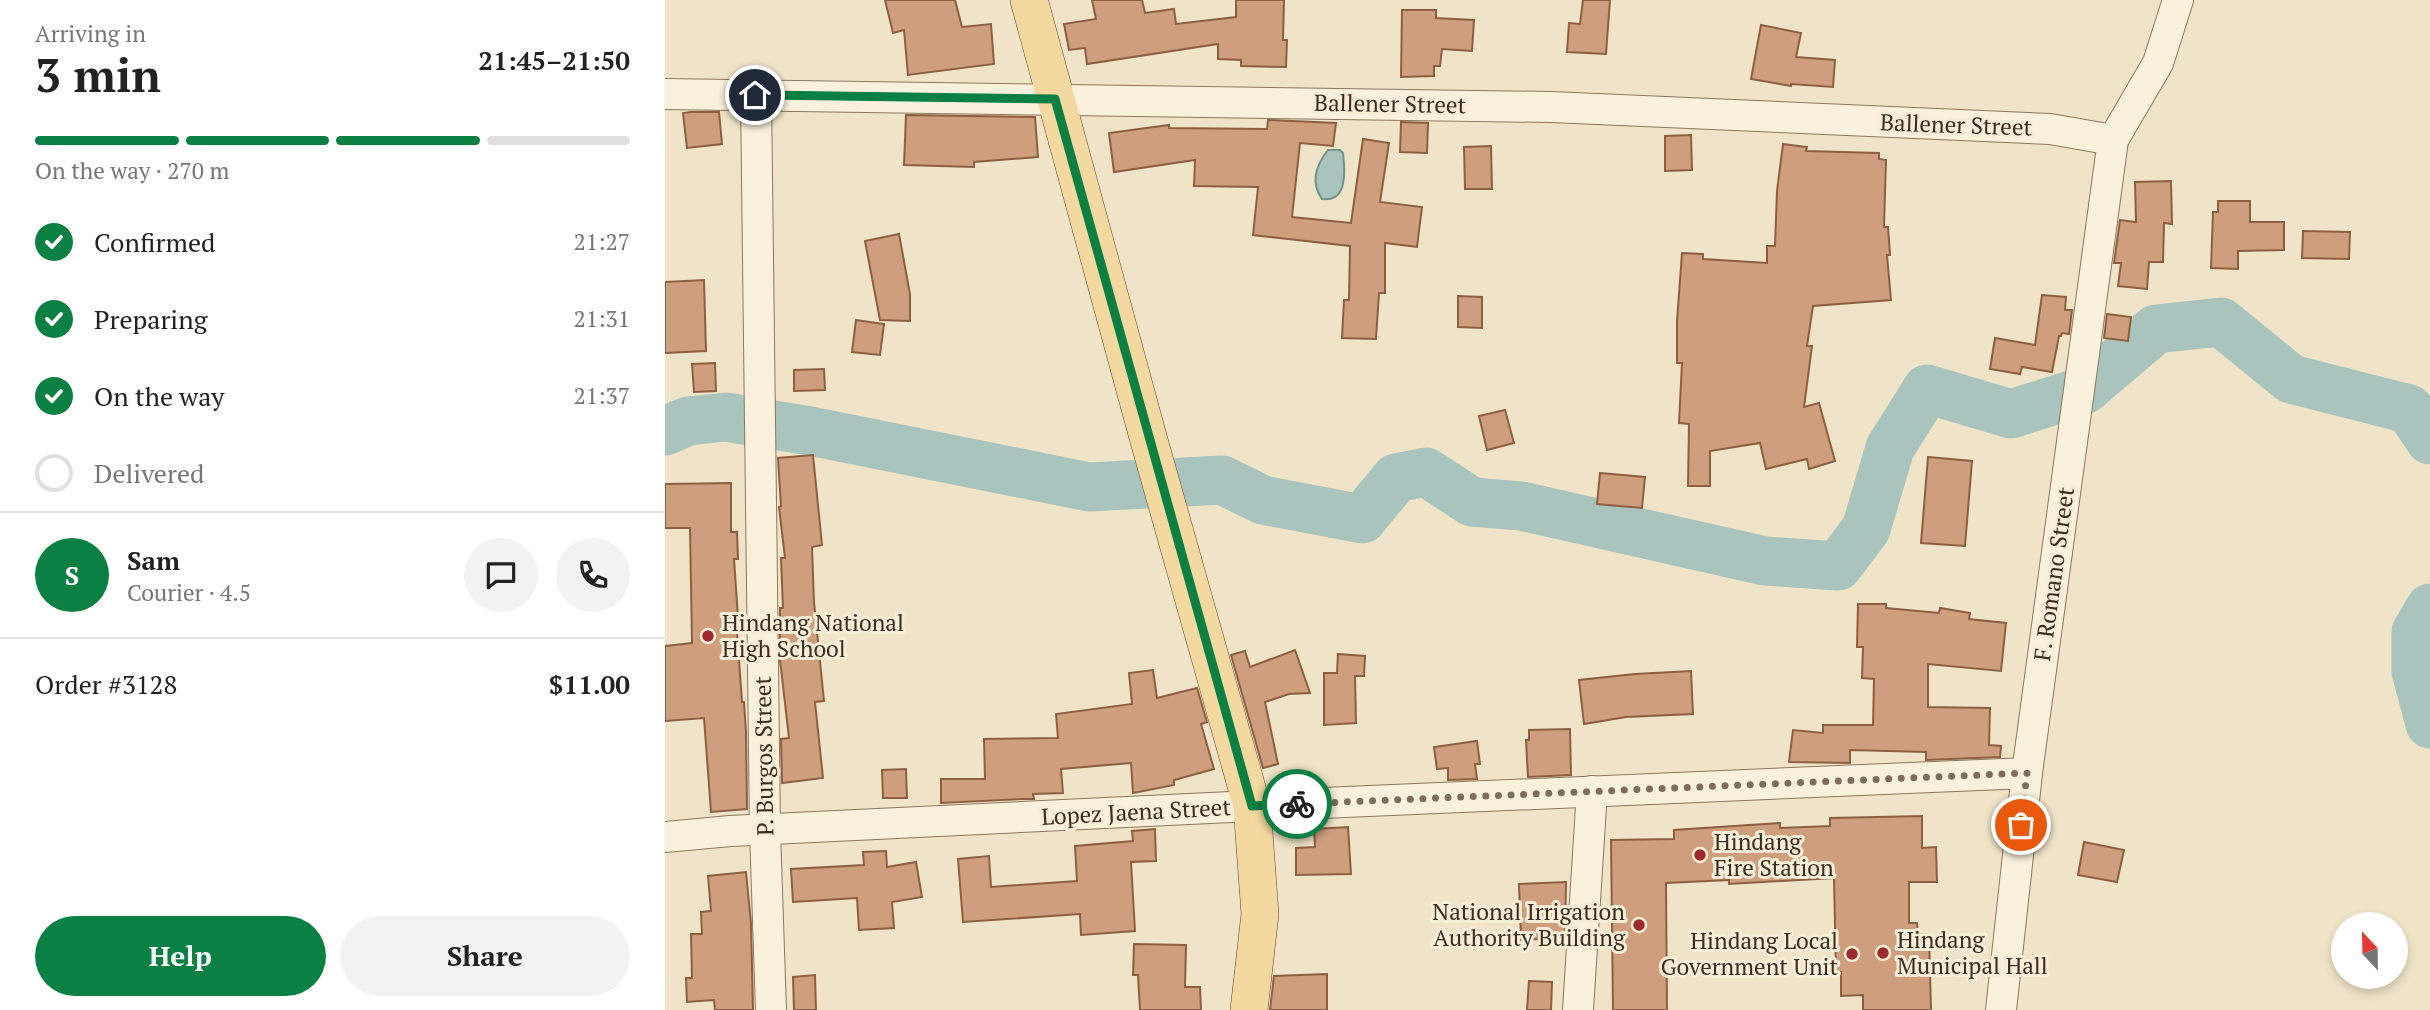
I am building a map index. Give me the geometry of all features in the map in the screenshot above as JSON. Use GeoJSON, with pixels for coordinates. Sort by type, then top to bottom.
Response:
{"type":"FeatureCollection","features":[{"type":"Feature","properties":{"kind":"main road"},"geometry":{"type":"LineString","coordinates":[[1029,0],[1252,806],[1260,914],[1249,1010]]}},
{"type":"Feature","properties":{"kind":"street"},"geometry":{"type":"LineString","coordinates":[[2113,140],[2158,63],[2178,0]]}},
{"type":"Feature","properties":{"kind":"street","name":"Ballener Street"},"geometry":{"type":"LineString","coordinates":[[665,94],[1551,107],[2050,129],[2113,140]]}},
{"type":"Feature","properties":{"kind":"street","name":"P. Burgos Street"},"geometry":{"type":"LineString","coordinates":[[755,95],[765,831],[771,1010]]}},
{"type":"Feature","properties":{"kind":"street","name":"F. Romano Street"},"geometry":{"type":"LineString","coordinates":[[2001,1010],[2027,773],[2113,140]]}},
{"type":"Feature","properties":{"kind":"street","name":"Lopez Jaena Street"},"geometry":{"type":"LineString","coordinates":[[665,837],[1252,806],[2027,773]]}},
{"type":"Feature","properties":{"kind":"street"},"geometry":{"type":"LineString","coordinates":[[1578,1010],[1593,791]]}},
{"type":"Feature","properties":{"kind":"water"},"geometry":{"type":"Polygon","coordinates":[[[1328,150],[1340,150],[1343,153],[1344,176],[1341,191],[1337,196],[1322,199],[1315,180],[1320,162],[1328,150]]]}},
{"type":"Feature","properties":{"kind":"building"},"geometry":{"type":"Polygon","coordinates":[[[885,0],[955,0],[962,27],[991,24],[994,64],[908,75],[904,30],[893,33],[885,0]]]}},
{"type":"Feature","properties":{"kind":"building"},"geometry":{"type":"Polygon","coordinates":[[[1092,0],[1142,0],[1145,13],[1174,9],[1176,24],[1236,17],[1236,0],[1284,0],[1283,40],[1287,40],[1286,67],[1241,66],[1241,60],[1218,59],[1218,44],[1087,64],[1085,48],[1069,50],[1064,24],[1096,19],[1092,0]]]}},
{"type":"Feature","properties":{"kind":"building"},"geometry":{"type":"Polygon","coordinates":[[[1583,0],[1610,0],[1606,54],[1567,52],[1569,23],[1580,24],[1583,0]]]}},
{"type":"Feature","properties":{"kind":"building"},"geometry":{"type":"Polygon","coordinates":[[[1402,10],[1436,10],[1436,18],[1474,20],[1472,51],[1442,49],[1440,66],[1434,66],[1434,76],[1401,77],[1402,10]]]}},
{"type":"Feature","properties":{"kind":"building"},"geometry":{"type":"Polygon","coordinates":[[[1761,25],[1801,33],[1796,57],[1835,60],[1833,87],[1791,86],[1751,79],[1761,25]]]}},
{"type":"Feature","properties":{"kind":"building"},"geometry":{"type":"Polygon","coordinates":[[[719,112],[722,144],[687,148],[683,113],[719,112]]]}},
{"type":"Feature","properties":{"kind":"building"},"geometry":{"type":"Polygon","coordinates":[[[906,115],[1035,117],[1038,157],[974,162],[974,167],[904,165],[906,115]]]}},
{"type":"Feature","properties":{"kind":"building"},"geometry":{"type":"Polygon","coordinates":[[[1268,120],[1336,123],[1333,146],[1300,143],[1292,217],[1351,223],[1363,139],[1389,143],[1380,202],[1422,207],[1417,247],[1385,243],[1385,293],[1379,293],[1376,339],[1342,338],[1344,300],[1349,300],[1350,246],[1253,235],[1258,187],[1194,186],[1195,160],[1114,172],[1109,133],[1169,125],[1169,128],[1267,129],[1268,120]]]}},
{"type":"Feature","properties":{"kind":"building"},"geometry":{"type":"Polygon","coordinates":[[[1401,122],[1428,123],[1427,153],[1400,152],[1401,122]]]}},
{"type":"Feature","properties":{"kind":"building"},"geometry":{"type":"Polygon","coordinates":[[[1691,135],[1692,170],[1665,171],[1665,136],[1691,135]]]}},
{"type":"Feature","properties":{"kind":"building"},"geometry":{"type":"Polygon","coordinates":[[[1783,144],[1807,147],[1806,151],[1879,153],[1879,159],[1886,160],[1884,227],[1888,227],[1890,255],[1887,255],[1891,300],[1813,306],[1807,346],[1812,346],[1804,407],[1819,403],[1835,461],[1809,469],[1807,459],[1766,469],[1760,443],[1710,451],[1710,486],[1688,486],[1689,424],[1679,423],[1682,363],[1677,363],[1682,253],[1703,254],[1703,259],[1767,263],[1767,246],[1775,246],[1777,191],[1783,144]]]}},
{"type":"Feature","properties":{"kind":"building"},"geometry":{"type":"Polygon","coordinates":[[[1491,146],[1492,189],[1465,189],[1464,147],[1491,146]]]}},
{"type":"Feature","properties":{"kind":"building"},"geometry":{"type":"Polygon","coordinates":[[[2171,181],[2172,224],[2164,223],[2163,262],[2149,262],[2147,289],[2118,286],[2121,263],[2114,263],[2120,220],[2136,222],[2135,182],[2171,181]]]}},
{"type":"Feature","properties":{"kind":"building"},"geometry":{"type":"Polygon","coordinates":[[[2218,201],[2250,201],[2250,222],[2284,222],[2284,250],[2238,251],[2238,269],[2211,268],[2213,212],[2218,212],[2218,201]]]}},
{"type":"Feature","properties":{"kind":"building"},"geometry":{"type":"Polygon","coordinates":[[[2303,231],[2350,232],[2349,259],[2302,258],[2303,231]]]}},
{"type":"Feature","properties":{"kind":"building"},"geometry":{"type":"Polygon","coordinates":[[[899,234],[910,294],[910,321],[880,320],[865,241],[899,234]]]}},
{"type":"Feature","properties":{"kind":"building"},"geometry":{"type":"Polygon","coordinates":[[[704,280],[706,351],[665,353],[665,282],[704,280]]]}},
{"type":"Feature","properties":{"kind":"building"},"geometry":{"type":"Polygon","coordinates":[[[2042,295],[2066,297],[2065,310],[2072,310],[2069,334],[2062,333],[2059,336],[2052,372],[2022,367],[2020,374],[1990,369],[1995,338],[2035,345],[2042,295]]]}},
{"type":"Feature","properties":{"kind":"building"},"geometry":{"type":"Polygon","coordinates":[[[1458,296],[1482,297],[1482,328],[1458,327],[1458,296]]]}},
{"type":"Feature","properties":{"kind":"building"},"geometry":{"type":"Polygon","coordinates":[[[2107,314],[2131,317],[2128,341],[2104,338],[2107,314]]]}},
{"type":"Feature","properties":{"kind":"building"},"geometry":{"type":"Polygon","coordinates":[[[856,320],[884,324],[880,355],[852,352],[856,320]]]}},
{"type":"Feature","properties":{"kind":"building"},"geometry":{"type":"Polygon","coordinates":[[[715,363],[716,391],[694,392],[692,364],[715,363]]]}},
{"type":"Feature","properties":{"kind":"building"},"geometry":{"type":"Polygon","coordinates":[[[824,369],[825,390],[794,391],[794,370],[824,369]]]}},
{"type":"Feature","properties":{"kind":"building"},"geometry":{"type":"Polygon","coordinates":[[[1505,410],[1514,443],[1487,450],[1479,416],[1505,410]]]}},
{"type":"Feature","properties":{"kind":"building"},"geometry":{"type":"Polygon","coordinates":[[[813,455],[822,545],[812,547],[814,602],[824,701],[815,702],[823,778],[782,783],[781,739],[789,738],[780,660],[780,608],[783,608],[781,558],[785,558],[779,507],[778,458],[813,455]]]}},
{"type":"Feature","properties":{"kind":"building"},"geometry":{"type":"Polygon","coordinates":[[[1928,457],[1972,461],[1965,546],[1921,543],[1928,457]]]}},
{"type":"Feature","properties":{"kind":"building"},"geometry":{"type":"Polygon","coordinates":[[[1600,473],[1645,477],[1642,508],[1597,504],[1600,473]]]}},
{"type":"Feature","properties":{"kind":"building"},"geometry":{"type":"Polygon","coordinates":[[[731,483],[731,532],[737,532],[738,559],[734,559],[746,732],[747,809],[711,812],[704,718],[665,721],[665,646],[692,643],[690,528],[665,528],[665,484],[731,483]]]}},
{"type":"Feature","properties":{"kind":"building"},"geometry":{"type":"Polygon","coordinates":[[[1858,604],[1886,604],[1886,608],[1939,613],[1940,608],[1970,613],[1969,619],[2006,623],[2001,671],[1928,664],[1928,707],[1990,708],[1989,745],[2001,746],[2000,757],[1926,760],[1926,752],[1850,750],[1850,763],[1789,762],[1793,730],[1823,733],[1823,725],[1873,725],[1874,679],[1862,678],[1863,647],[1857,647],[1858,604]]]}},
{"type":"Feature","properties":{"kind":"building"},"geometry":{"type":"Polygon","coordinates":[[[1295,650],[1310,693],[1289,694],[1265,702],[1278,764],[1263,768],[1231,655],[1245,651],[1250,667],[1295,650]]]}},
{"type":"Feature","properties":{"kind":"building"},"geometry":{"type":"Polygon","coordinates":[[[1338,654],[1365,656],[1364,676],[1355,676],[1356,723],[1324,725],[1324,673],[1337,673],[1338,654]]]}},
{"type":"Feature","properties":{"kind":"building"},"geometry":{"type":"Polygon","coordinates":[[[1153,670],[1157,698],[1197,688],[1207,722],[1201,724],[1214,769],[1174,780],[1174,785],[1133,793],[1131,763],[1061,769],[1063,793],[1033,794],[1034,799],[941,803],[941,779],[985,779],[984,739],[1058,738],[1056,714],[1132,704],[1129,673],[1153,670]]]}},
{"type":"Feature","properties":{"kind":"building"},"geometry":{"type":"Polygon","coordinates":[[[1691,671],[1693,714],[1626,717],[1584,724],[1579,680],[1691,671]]]}},
{"type":"Feature","properties":{"kind":"building"},"geometry":{"type":"Polygon","coordinates":[[[1570,729],[1571,775],[1528,777],[1526,740],[1529,740],[1529,730],[1570,729]]]}},
{"type":"Feature","properties":{"kind":"building"},"geometry":{"type":"Polygon","coordinates":[[[1477,741],[1480,764],[1475,764],[1477,779],[1448,780],[1448,768],[1437,769],[1434,747],[1477,741]]]}},
{"type":"Feature","properties":{"kind":"building"},"geometry":{"type":"Polygon","coordinates":[[[906,769],[907,798],[883,798],[882,770],[906,769]]]}},
{"type":"Feature","properties":{"kind":"building"},"geometry":{"type":"Polygon","coordinates":[[[1922,816],[1922,848],[1936,847],[1937,882],[1909,882],[1909,923],[1917,923],[1918,934],[1929,934],[1931,1010],[1863,1010],[1863,995],[1841,996],[1841,972],[1836,972],[1834,878],[1729,884],[1729,880],[1666,883],[1667,1010],[1613,1010],[1611,840],[1674,839],[1674,830],[1780,823],[1780,828],[1830,826],[1830,818],[1922,816]]]}},
{"type":"Feature","properties":{"kind":"building"},"geometry":{"type":"Polygon","coordinates":[[[1348,827],[1351,874],[1296,875],[1296,848],[1315,847],[1314,829],[1348,827]]]}},
{"type":"Feature","properties":{"kind":"building"},"geometry":{"type":"Polygon","coordinates":[[[1155,829],[1156,861],[1131,862],[1135,931],[1081,935],[1080,914],[963,922],[958,859],[989,856],[991,887],[1077,881],[1075,846],[1133,841],[1132,831],[1155,829]]]}},
{"type":"Feature","properties":{"kind":"building"},"geometry":{"type":"Polygon","coordinates":[[[2084,842],[2124,850],[2117,882],[2078,875],[2084,842]]]}},
{"type":"Feature","properties":{"kind":"building"},"geometry":{"type":"Polygon","coordinates":[[[886,851],[887,867],[916,862],[922,897],[892,902],[894,928],[859,930],[857,898],[793,902],[791,869],[864,865],[863,852],[886,851]]]}},
{"type":"Feature","properties":{"kind":"building"},"geometry":{"type":"Polygon","coordinates":[[[746,872],[751,923],[753,1010],[715,1010],[714,1000],[687,1002],[686,978],[692,978],[691,934],[702,934],[701,912],[711,911],[708,876],[746,872]]]}},
{"type":"Feature","properties":{"kind":"building"},"geometry":{"type":"Polygon","coordinates":[[[1566,882],[1565,938],[1521,940],[1519,884],[1566,882]]]}},
{"type":"Feature","properties":{"kind":"building"},"geometry":{"type":"Polygon","coordinates":[[[1134,944],[1186,945],[1185,987],[1200,987],[1201,1010],[1140,1010],[1138,975],[1133,975],[1134,944]]]}},
{"type":"Feature","properties":{"kind":"building"},"geometry":{"type":"Polygon","coordinates":[[[1327,974],[1327,1010],[1270,1010],[1274,976],[1327,974]]]}},
{"type":"Feature","properties":{"kind":"building"},"geometry":{"type":"Polygon","coordinates":[[[815,975],[816,1010],[794,1010],[793,977],[815,975]]]}},
{"type":"Feature","properties":{"kind":"building"},"geometry":{"type":"Polygon","coordinates":[[[1529,981],[1552,982],[1551,1010],[1527,1010],[1529,981]]]}},
{"type":"Feature","properties":{"kind":"waterway"},"geometry":{"type":"LineString","coordinates":[[2084,390],[2156,329],[2221,322],[2291,379],[2409,409],[2430,440]]}},
{"type":"Feature","properties":{"kind":"waterway"},"geometry":{"type":"LineString","coordinates":[[665,431],[688,421],[726,417],[810,431],[1089,487],[1222,480],[1263,500],[1362,519],[1396,478],[1426,472],[1472,502],[1521,506],[1765,561],[1838,566],[1866,529],[1890,448],[1927,389],[2011,414],[2074,394]]}},
{"type":"Feature","properties":{"kind":"waterway"},"geometry":{"type":"LineString","coordinates":[[2430,608],[2416,632],[2416,671],[2430,724]]}},
{"type":"Feature","properties":{"kind":"way so far"},"geometry":{"type":"LineString","coordinates":[[1297,804],[2027,773],[2021,825]]}},
{"type":"Feature","properties":{"kind":"place","name":"Hindang National High School"},"geometry":{"type":"Point","coordinates":[708,636]}},
{"type":"Feature","properties":{"kind":"place","name":"Hindang Fire Station"},"geometry":{"type":"Point","coordinates":[1700,855]}},
{"type":"Feature","properties":{"kind":"place","name":"National Irrigation Authority Building"},"geometry":{"type":"Point","coordinates":[1639,925]}},
{"type":"Feature","properties":{"kind":"place","name":"Hindang Municipal Hall"},"geometry":{"type":"Point","coordinates":[1883,953]}},
{"type":"Feature","properties":{"kind":"place","name":"Hindang Local Government Unit"},"geometry":{"type":"Point","coordinates":[1852,954]}},
{"type":"Feature","properties":{"kind":"route"},"geometry":{"type":"LineString","coordinates":[[755,95],[1055,99],[1252,806],[1297,804]]}}]}
